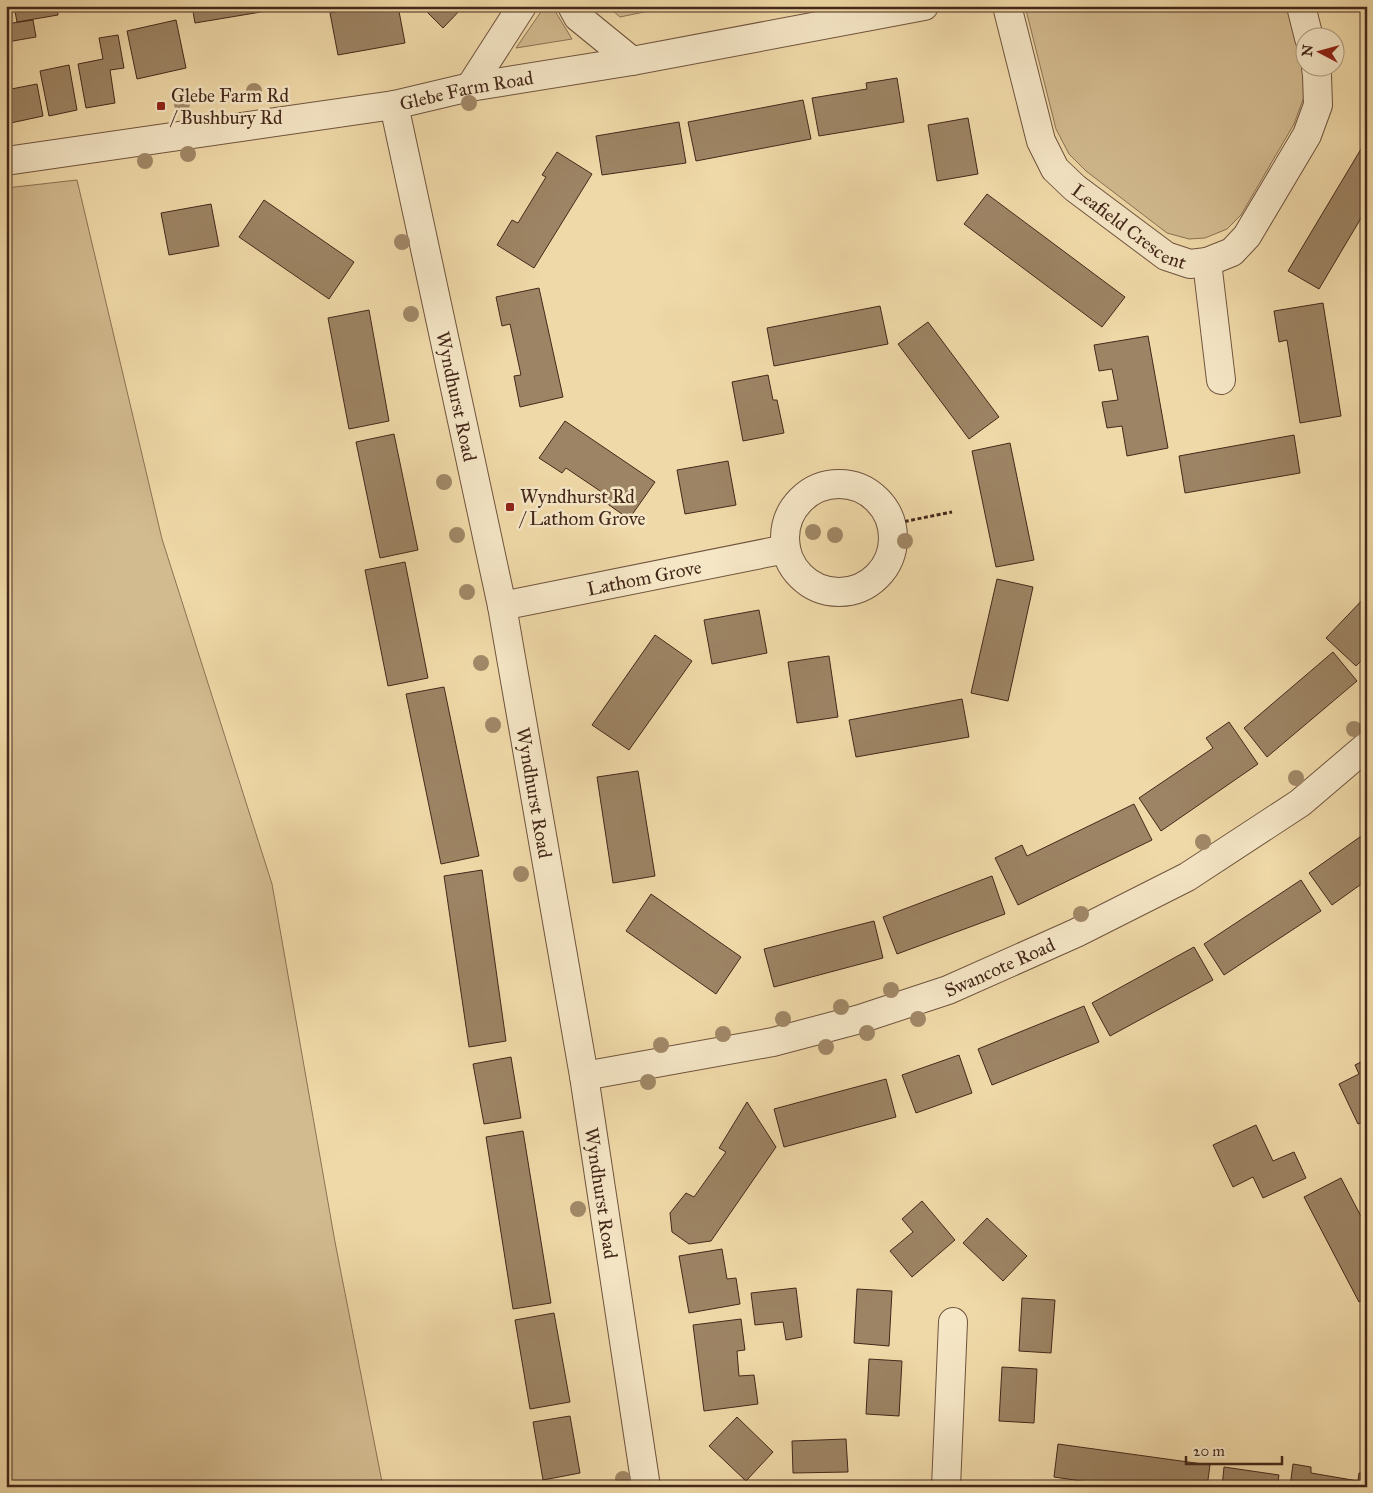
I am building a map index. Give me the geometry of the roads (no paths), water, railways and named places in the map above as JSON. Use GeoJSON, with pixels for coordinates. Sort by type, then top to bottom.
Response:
{"type":"FeatureCollection","features":[{"type":"Feature","properties":{"kind":"street"},"geometry":{"type":"LineString","coordinates":[[470,87],[522,6]]}},
{"type":"Feature","properties":{"kind":"street"},"geometry":{"type":"LineString","coordinates":[[572,6],[578,17],[632,61]]}},
{"type":"Feature","properties":{"kind":"street","name":"Glebe Farm Road"},"geometry":{"type":"LineString","coordinates":[[6,162],[394,105],[470,87],[632,61],[924,6]]}},
{"type":"Feature","properties":{"kind":"street","name":"Leafield Crescent"},"geometry":{"type":"LineString","coordinates":[[1007,6],[1041,141],[1055,168],[1075,188],[1166,256],[1190,264],[1207,262],[1232,252],[1247,236],[1307,135],[1318,105],[1318,78]]}},
{"type":"Feature","properties":{"kind":"street"},"geometry":{"type":"LineString","coordinates":[[1301,6],[1306,28]]}},
{"type":"Feature","properties":{"kind":"street","name":"Wyndhurst Road"},"geometry":{"type":"LineString","coordinates":[[394,105],[502,606],[584,1076],[646,1487]]}},
{"type":"Feature","properties":{"kind":"street"},"geometry":{"type":"LineString","coordinates":[[1207,262],[1221,380]]}},
{"type":"Feature","properties":{"kind":"street"},"geometry":{"type":"LineString","coordinates":[[844,483],[861,487],[875,496],[886,509],[892,524],[894,542],[890,559],[881,573],[868,584],[852,591],[835,592],[818,588],[803,578],[792,565],[786,549],[785,532],[789,516],[798,501],[812,490],[827,484],[844,483]]}},
{"type":"Feature","properties":{"kind":"street","name":"Lathom Grove"},"geometry":{"type":"LineString","coordinates":[[502,606],[786,549]]}},
{"type":"Feature","properties":{"kind":"street","name":"Swancote Road"},"geometry":{"type":"LineString","coordinates":[[584,1076],[773,1042],[860,1019],[948,990],[1076,933],[1187,877],[1300,803],[1367,746]]}},
{"type":"Feature","properties":{"kind":"street"},"geometry":{"type":"LineString","coordinates":[[946,1487],[953,1322]]}},
{"type":"Feature","properties":{"kind":"place","name":"Glebe Farm Rd / Bushbury Rd"},"geometry":{"type":"Point","coordinates":[161,106]}},
{"type":"Feature","properties":{"kind":"place","name":"Wyndhurst Rd / Lathom Grove"},"geometry":{"type":"Point","coordinates":[510,507]}}]}
